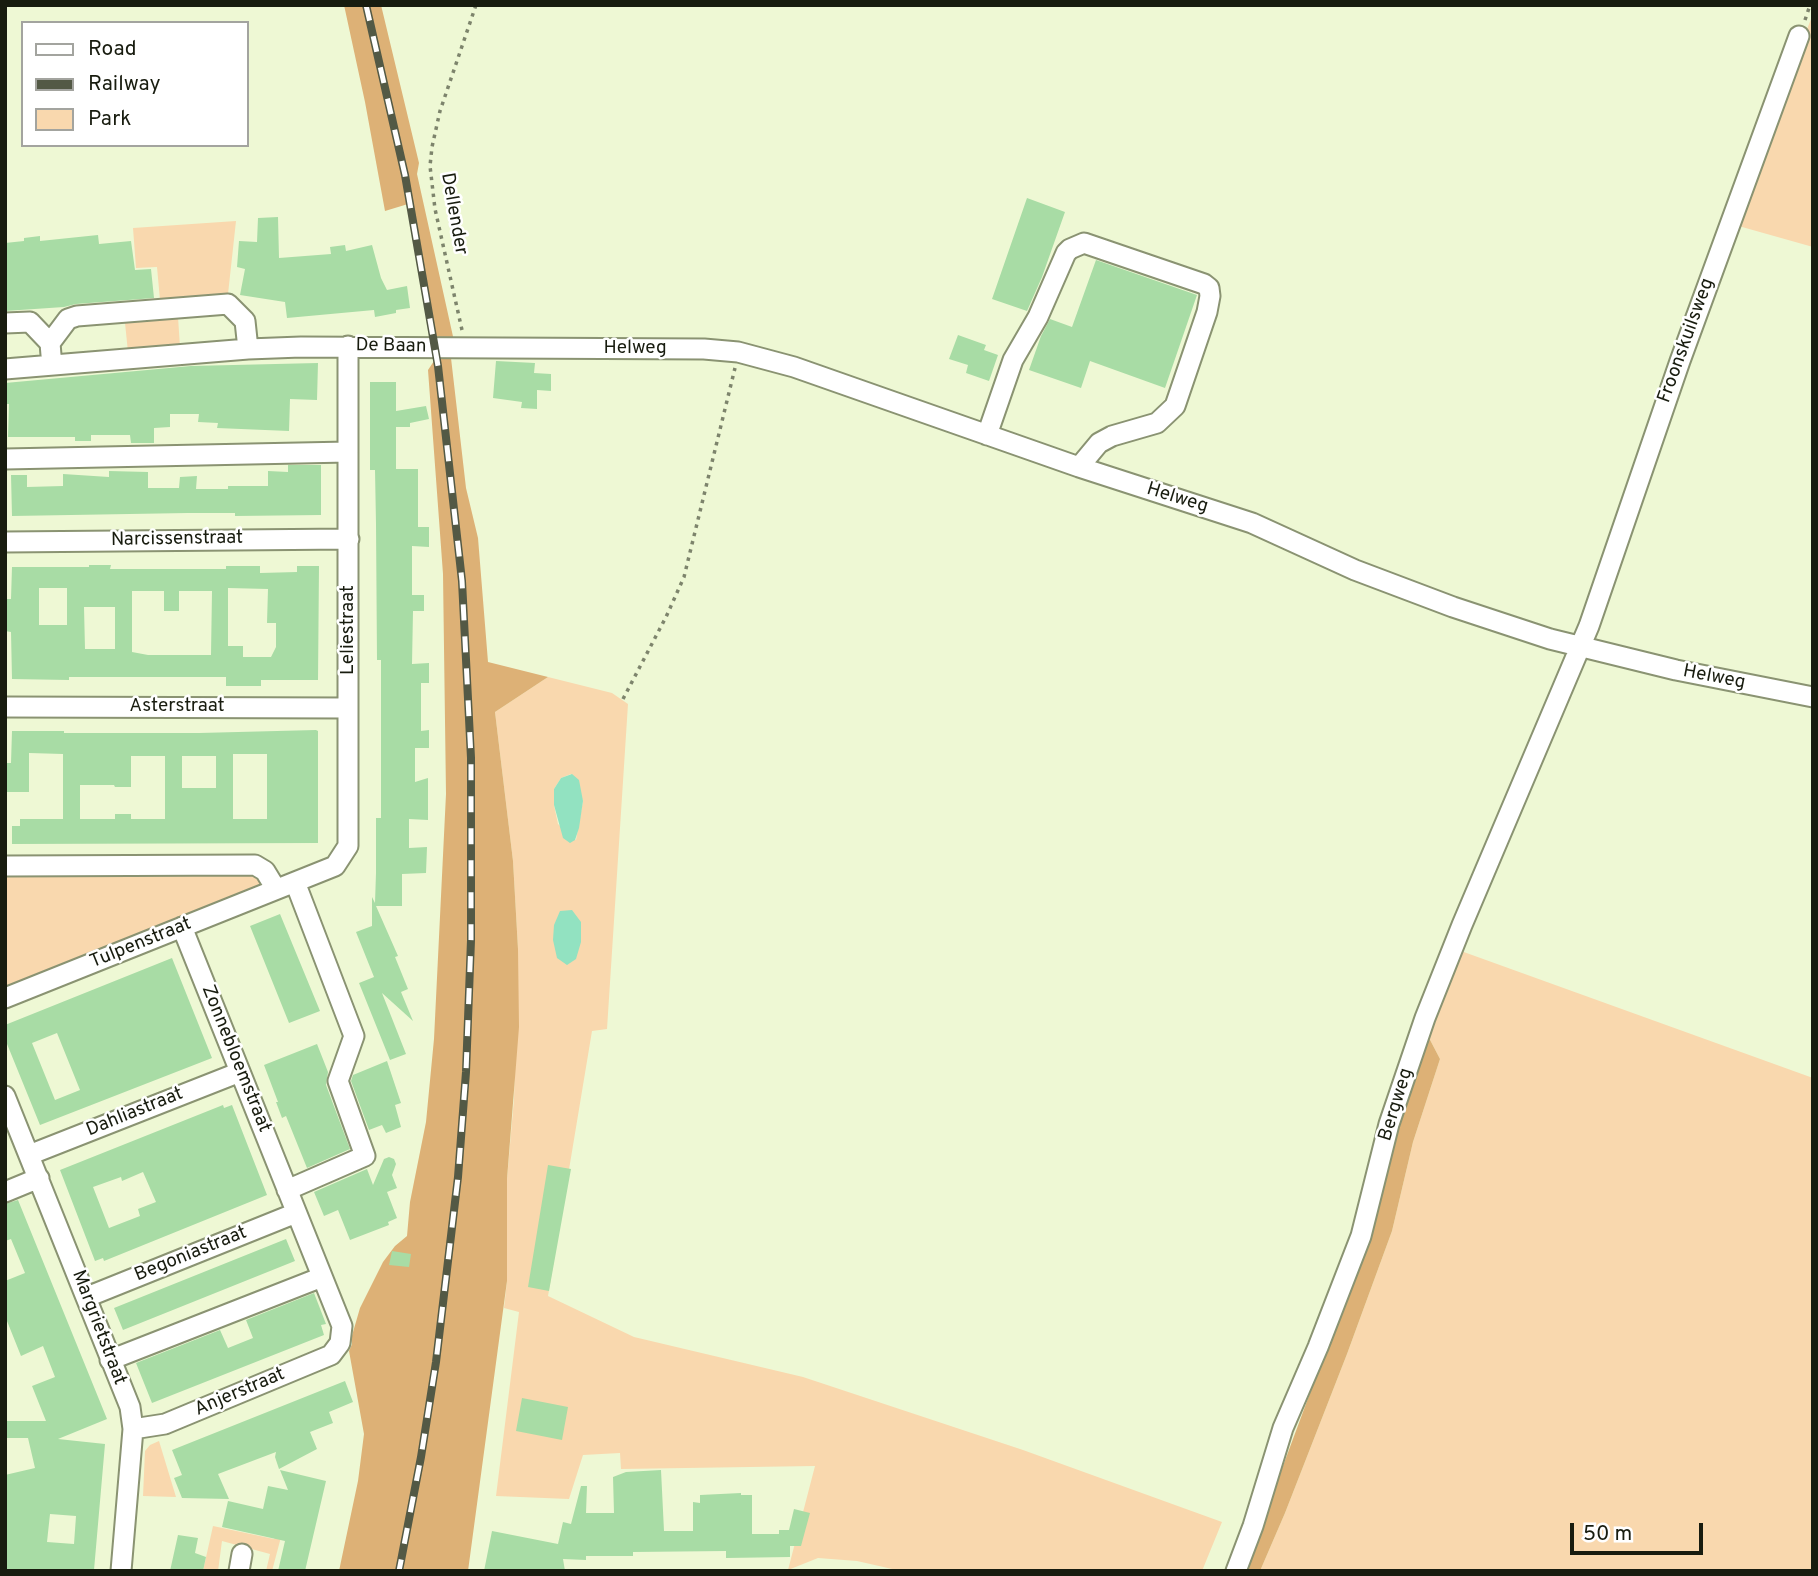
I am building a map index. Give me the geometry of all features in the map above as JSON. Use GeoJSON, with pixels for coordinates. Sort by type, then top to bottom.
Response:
{"type":"FeatureCollection","features":[{"type":"Feature","properties":{"kind":"street","name":"Froonskuilsweg"},"geometry":{"type":"LineString","coordinates":[[1578,647],[1589,626],[1680,361],[1799,36]]}},
{"type":"Feature","properties":{"kind":"street"},"geometry":{"type":"LineString","coordinates":[[987,435],[1013,359],[1038,317],[1070,249],[1084,243],[1204,284],[1209,288],[1210,296],[1207,312],[1175,406],[1157,423],[1112,436],[1099,443],[1079,467]]}},
{"type":"Feature","properties":{"kind":"street"},"geometry":{"type":"LineString","coordinates":[[50,344],[68,319],[77,316],[228,304],[245,321],[248,349]]}},
{"type":"Feature","properties":{"kind":"street"},"geometry":{"type":"LineString","coordinates":[[5,323],[30,322],[50,344],[52,366]]}},
{"type":"Feature","properties":{"kind":"street","name":"De Baan"},"geometry":{"type":"LineString","coordinates":[[5,369],[248,349],[348,346],[534,350]]}},
{"type":"Feature","properties":{"kind":"street","name":"Leliestraat"},"geometry":{"type":"LineString","coordinates":[[295,882],[335,866],[348,846],[348,346]]}},
{"type":"Feature","properties":{"kind":"street","name":"Helweg"},"geometry":{"type":"LineString","coordinates":[[534,350],[704,349],[738,352],[794,367],[1079,467],[1252,523],[1392,584],[1464,611],[1578,647],[1813,698]]}},
{"type":"Feature","properties":{"kind":"street"},"geometry":{"type":"LineString","coordinates":[[5,459],[348,452]]}},
{"type":"Feature","properties":{"kind":"street","name":"Narcissenstraat"},"geometry":{"type":"LineString","coordinates":[[5,542],[349,539]]}},
{"type":"Feature","properties":{"kind":"street","name":"Bergweg"},"geometry":{"type":"LineString","coordinates":[[1236,1571],[1283,1428],[1361,1236],[1389,1124],[1425,1018],[1578,647]]}},
{"type":"Feature","properties":{"kind":"street","name":"Asterstraat"},"geometry":{"type":"LineString","coordinates":[[5,707],[348,708]]}},
{"type":"Feature","properties":{"kind":"street"},"geometry":{"type":"LineString","coordinates":[[5,866],[255,865],[265,871],[276,889]]}},
{"type":"Feature","properties":{"kind":"street"},"geometry":{"type":"LineString","coordinates":[[287,1190],[365,1156],[338,1081],[354,1035],[295,882]]}},
{"type":"Feature","properties":{"kind":"street","name":"Tulpenstraat"},"geometry":{"type":"LineString","coordinates":[[5,998],[295,882]]}},
{"type":"Feature","properties":{"kind":"street","name":"Zonnebloemstraat"},"geometry":{"type":"LineString","coordinates":[[182,928],[342,1326],[340,1343]]}},
{"type":"Feature","properties":{"kind":"street","name":"Dahliastraat"},"geometry":{"type":"LineString","coordinates":[[29,1155],[240,1072]]}},
{"type":"Feature","properties":{"kind":"street","name":"Margrietstraat"},"geometry":{"type":"LineString","coordinates":[[5,1096],[130,1407],[133,1429],[121,1571]]}},
{"type":"Feature","properties":{"kind":"street"},"geometry":{"type":"LineString","coordinates":[[5,1192],[39,1178]]}},
{"type":"Feature","properties":{"kind":"street","name":"Begoniastraat"},"geometry":{"type":"LineString","coordinates":[[86,1297],[296,1213]]}},
{"type":"Feature","properties":{"kind":"street"},"geometry":{"type":"LineString","coordinates":[[110,1360],[322,1277]]}},
{"type":"Feature","properties":{"kind":"street","name":"Anjerstraat"},"geometry":{"type":"LineString","coordinates":[[133,1429],[165,1424],[318,1361],[331,1355],[340,1343]]}},
{"type":"Feature","properties":{"kind":"path","name":"Dellender"},"geometry":{"type":"LineString","coordinates":[[467,349],[435,209],[430,166],[440,111],[476,5]]}},
{"type":"Feature","properties":{"kind":"path"},"geometry":{"type":"LineString","coordinates":[[622,699],[684,578],[738,352]]}},
{"type":"Feature","properties":{"kind":"green space"},"geometry":{"type":"Polygon","coordinates":[[[1813,14],[1813,247],[1735,225],[1771,120],[1813,14]]]}},
{"type":"Feature","properties":{"kind":"green space"},"geometry":{"type":"Polygon","coordinates":[[[236,221],[228,294],[160,300],[157,267],[136,268],[133,228],[236,221]]]}},
{"type":"Feature","properties":{"kind":"green space"},"geometry":{"type":"Polygon","coordinates":[[[131,316],[178,317],[180,347],[128,352],[125,323],[131,316]]]}},
{"type":"Feature","properties":{"kind":"green space"},"geometry":{"type":"Polygon","coordinates":[[[548,677],[612,693],[628,704],[607,1029],[592,1031],[548,1296],[634,1337],[803,1377],[1023,1450],[1222,1522],[1202,1571],[901,1571],[857,1561],[818,1558],[788,1570],[815,1466],[621,1469],[620,1453],[583,1455],[569,1499],[496,1496],[519,1312],[504,1308],[518,949],[513,861],[495,712],[548,677]],[[571,774],[561,778],[554,789],[558,824],[576,840],[583,801],[571,774]]]}},
{"type":"Feature","properties":{"kind":"green space"},"geometry":{"type":"Polygon","coordinates":[[[245,871],[264,880],[262,886],[5,990],[5,872],[245,871]]]}},
{"type":"Feature","properties":{"kind":"green space"},"geometry":{"type":"Polygon","coordinates":[[[1461,951],[1813,1078],[1813,1571],[1260,1571],[1347,1354],[1392,1231],[1413,1142],[1440,1059],[1428,1036],[1461,951]]]}},
{"type":"Feature","properties":{"kind":"green space"},"geometry":{"type":"Polygon","coordinates":[[[159,1441],[176,1497],[143,1496],[145,1451],[159,1441]]]}},
{"type":"Feature","properties":{"kind":"green space"},"geometry":{"type":"Polygon","coordinates":[[[285,1522],[272,1571],[266,1571],[270,1554],[222,1541],[218,1571],[203,1571],[213,1526],[274,1539],[285,1522]]]}},
{"type":"Feature","properties":{"kind":"shaded area"},"geometry":{"type":"Polygon","coordinates":[[[344,5],[381,5],[419,163],[417,174],[454,341],[433,341],[408,204],[385,211],[344,5]]]}},
{"type":"Feature","properties":{"kind":"shaded area"},"geometry":{"type":"Polygon","coordinates":[[[436,358],[451,358],[466,488],[478,538],[488,662],[548,677],[495,712],[513,861],[518,949],[519,1027],[507,1179],[507,1281],[468,1571],[339,1571],[358,1481],[364,1434],[349,1351],[351,1339],[360,1308],[383,1262],[407,1236],[410,1202],[426,1122],[434,1039],[446,794],[443,574],[428,370],[436,358]]]}},
{"type":"Feature","properties":{"kind":"shaded area"},"geometry":{"type":"Polygon","coordinates":[[[572,774],[579,780],[583,801],[579,828],[575,840],[570,843],[563,838],[554,805],[554,789],[561,778],[572,774]]]}},
{"type":"Feature","properties":{"kind":"shaded area"},"geometry":{"type":"Polygon","coordinates":[[[572,910],[581,922],[581,942],[576,959],[567,965],[557,958],[553,940],[554,925],[560,911],[572,910]]]}},
{"type":"Feature","properties":{"kind":"shaded area"},"geometry":{"type":"Polygon","coordinates":[[[1428,1036],[1440,1059],[1413,1142],[1392,1231],[1347,1354],[1260,1571],[1244,1571],[1372,1226],[1394,1137],[1428,1036]]]}},
{"type":"Feature","properties":{"kind":"building"},"geometry":{"type":"Polygon","coordinates":[[[1027,198],[1065,212],[1027,311],[992,299],[1027,198]]]}},
{"type":"Feature","properties":{"kind":"building"},"geometry":{"type":"Polygon","coordinates":[[[278,217],[279,258],[331,254],[330,247],[345,245],[346,251],[372,245],[387,290],[407,286],[410,308],[375,317],[374,310],[287,318],[285,302],[240,295],[245,269],[237,267],[239,241],[257,242],[258,218],[278,217]]]}},
{"type":"Feature","properties":{"kind":"building"},"geometry":{"type":"Polygon","coordinates":[[[98,235],[99,244],[131,241],[135,270],[151,269],[154,298],[5,311],[5,243],[40,236],[40,241],[98,235]]]}},
{"type":"Feature","properties":{"kind":"building"},"geometry":{"type":"Polygon","coordinates":[[[1096,260],[1197,295],[1165,388],[1090,361],[1081,388],[1029,370],[1050,319],[1072,327],[1096,260]]]}},
{"type":"Feature","properties":{"kind":"building"},"geometry":{"type":"Polygon","coordinates":[[[958,335],[986,345],[984,350],[998,355],[989,381],[966,373],[968,365],[949,359],[958,335]]]}},
{"type":"Feature","properties":{"kind":"building"},"geometry":{"type":"Polygon","coordinates":[[[496,361],[535,363],[534,373],[551,374],[551,391],[537,390],[537,409],[521,408],[522,402],[493,398],[496,361]]]}},
{"type":"Feature","properties":{"kind":"building"},"geometry":{"type":"Polygon","coordinates":[[[318,363],[317,400],[290,399],[289,431],[217,428],[218,423],[198,422],[199,414],[170,414],[170,427],[154,428],[154,443],[131,443],[130,435],[91,435],[91,441],[75,441],[75,437],[8,437],[9,404],[5,404],[5,383],[191,366],[318,363]]]}},
{"type":"Feature","properties":{"kind":"building"},"geometry":{"type":"Polygon","coordinates":[[[370,382],[396,382],[396,411],[426,406],[429,419],[410,423],[410,427],[396,427],[396,469],[418,469],[418,527],[429,527],[429,547],[412,546],[412,595],[424,595],[424,611],[413,611],[412,664],[429,663],[429,683],[421,683],[421,731],[429,730],[429,748],[415,748],[415,782],[428,778],[428,820],[409,819],[409,848],[427,847],[426,873],[402,874],[402,906],[376,906],[398,956],[395,957],[408,989],[401,992],[413,1021],[382,993],[406,1054],[390,1060],[359,983],[374,977],[356,932],[372,926],[372,897],[375,903],[376,818],[381,818],[381,660],[377,660],[375,470],[370,470],[370,382]]]}},
{"type":"Feature","properties":{"kind":"building"},"geometry":{"type":"Polygon","coordinates":[[[288,465],[321,465],[321,515],[235,516],[235,513],[188,513],[12,516],[11,475],[27,475],[27,487],[63,486],[63,474],[109,477],[109,471],[148,472],[148,488],[179,488],[180,477],[197,476],[196,489],[228,489],[228,486],[268,486],[268,471],[288,472],[288,465]]]}},
{"type":"Feature","properties":{"kind":"building"},"geometry":{"type":"Polygon","coordinates":[[[111,565],[110,569],[226,569],[226,566],[260,566],[260,573],[297,572],[297,566],[319,566],[318,680],[261,680],[261,686],[226,686],[226,677],[12,679],[11,632],[5,631],[5,599],[11,599],[12,567],[111,565]],[[39,588],[39,625],[67,625],[67,588],[39,588]],[[228,588],[228,646],[243,646],[243,657],[271,657],[276,647],[276,623],[267,623],[268,589],[228,588]],[[132,591],[132,652],[148,655],[211,655],[212,591],[179,591],[179,611],[164,611],[164,591],[132,591]],[[84,607],[85,649],[115,649],[115,607],[84,607]]]}},
{"type":"Feature","properties":{"kind":"building"},"geometry":{"type":"Polygon","coordinates":[[[12,731],[318,731],[318,843],[12,844],[12,826],[20,826],[20,819],[63,819],[63,754],[29,753],[29,792],[5,792],[5,763],[11,763],[12,731]],[[233,754],[233,819],[267,819],[267,754],[233,754]],[[131,756],[131,787],[80,785],[80,819],[115,819],[115,814],[131,814],[131,819],[165,819],[165,756],[131,756]],[[182,756],[182,788],[216,788],[216,756],[182,756]]]}},
{"type":"Feature","properties":{"kind":"building"},"geometry":{"type":"Polygon","coordinates":[[[280,914],[320,1011],[289,1023],[250,926],[280,914]]]}},
{"type":"Feature","properties":{"kind":"building"},"geometry":{"type":"Polygon","coordinates":[[[172,958],[212,1058],[40,1125],[5,1039],[5,1025],[172,958]],[[57,1033],[32,1043],[55,1100],[80,1090],[57,1033]]]}},
{"type":"Feature","properties":{"kind":"building"},"geometry":{"type":"Polygon","coordinates":[[[317,1044],[328,1072],[326,1085],[350,1149],[307,1168],[286,1116],[282,1118],[264,1065],[317,1044]]]}},
{"type":"Feature","properties":{"kind":"building"},"geometry":{"type":"Polygon","coordinates":[[[387,1061],[401,1103],[395,1105],[401,1127],[386,1133],[382,1125],[369,1130],[351,1081],[353,1075],[387,1061]]]}},
{"type":"Feature","properties":{"kind":"building"},"geometry":{"type":"Polygon","coordinates":[[[223,1105],[224,1108],[232,1105],[267,1195],[104,1261],[103,1258],[95,1261],[60,1170],[223,1105]],[[143,1172],[122,1181],[121,1177],[93,1187],[109,1228],[140,1216],[138,1209],[156,1202],[143,1172]]]}},
{"type":"Feature","properties":{"kind":"building"},"geometry":{"type":"Polygon","coordinates":[[[384,1159],[394,1159],[396,1164],[392,1175],[397,1188],[387,1192],[397,1218],[388,1222],[389,1225],[350,1240],[338,1210],[324,1216],[314,1192],[367,1169],[373,1185],[384,1159]]]}},
{"type":"Feature","properties":{"kind":"building"},"geometry":{"type":"Polygon","coordinates":[[[548,1165],[571,1169],[549,1291],[528,1287],[548,1165]]]}},
{"type":"Feature","properties":{"kind":"building"},"geometry":{"type":"Polygon","coordinates":[[[18,1200],[107,1419],[58,1439],[105,1444],[94,1570],[5,1571],[5,1475],[35,1468],[28,1438],[5,1438],[5,1421],[46,1421],[32,1386],[55,1377],[43,1346],[21,1356],[5,1316],[5,1281],[25,1273],[11,1239],[5,1241],[5,1204],[18,1200]],[[50,1514],[47,1542],[74,1544],[76,1516],[50,1514]]]}},
{"type":"Feature","properties":{"kind":"building"},"geometry":{"type":"Polygon","coordinates":[[[286,1239],[295,1261],[123,1330],[114,1308],[286,1239]]]}},
{"type":"Feature","properties":{"kind":"building"},"geometry":{"type":"Polygon","coordinates":[[[392,1251],[411,1254],[409,1267],[389,1265],[392,1251]]]}},
{"type":"Feature","properties":{"kind":"building"},"geometry":{"type":"Polygon","coordinates":[[[314,1293],[326,1324],[321,1325],[324,1335],[152,1403],[136,1363],[220,1330],[228,1348],[253,1338],[246,1320],[314,1293]]]}},
{"type":"Feature","properties":{"kind":"building"},"geometry":{"type":"Polygon","coordinates":[[[345,1381],[353,1402],[329,1412],[333,1423],[310,1432],[317,1449],[279,1469],[276,1452],[218,1474],[229,1499],[182,1498],[174,1478],[182,1475],[172,1450],[345,1381]]]}},
{"type":"Feature","properties":{"kind":"building"},"geometry":{"type":"Polygon","coordinates":[[[522,1398],[568,1407],[562,1440],[516,1431],[522,1398]]]}},
{"type":"Feature","properties":{"kind":"building"},"geometry":{"type":"Polygon","coordinates":[[[280,1470],[326,1481],[305,1571],[278,1571],[285,1541],[222,1527],[228,1501],[263,1509],[268,1486],[288,1490],[280,1470]]]}},
{"type":"Feature","properties":{"kind":"building"},"geometry":{"type":"Polygon","coordinates":[[[661,1470],[664,1531],[693,1531],[693,1502],[700,1503],[700,1495],[741,1493],[752,1495],[752,1534],[779,1534],[779,1530],[789,1530],[794,1509],[810,1513],[801,1546],[790,1546],[790,1557],[726,1558],[726,1551],[633,1552],[633,1556],[563,1559],[565,1571],[484,1571],[492,1531],[558,1544],[563,1522],[571,1524],[581,1486],[587,1486],[586,1513],[614,1513],[613,1477],[626,1472],[661,1470]]]}},
{"type":"Feature","properties":{"kind":"building"},"geometry":{"type":"Polygon","coordinates":[[[178,1535],[198,1538],[195,1553],[206,1557],[203,1571],[170,1571],[178,1535]]]}},
{"type":"Feature","properties":{"kind":"railway"},"geometry":{"type":"LineString","coordinates":[[366,5],[405,175],[438,366],[462,581],[471,758],[471,940],[466,1072],[458,1177],[436,1362],[399,1571]]}}]}
